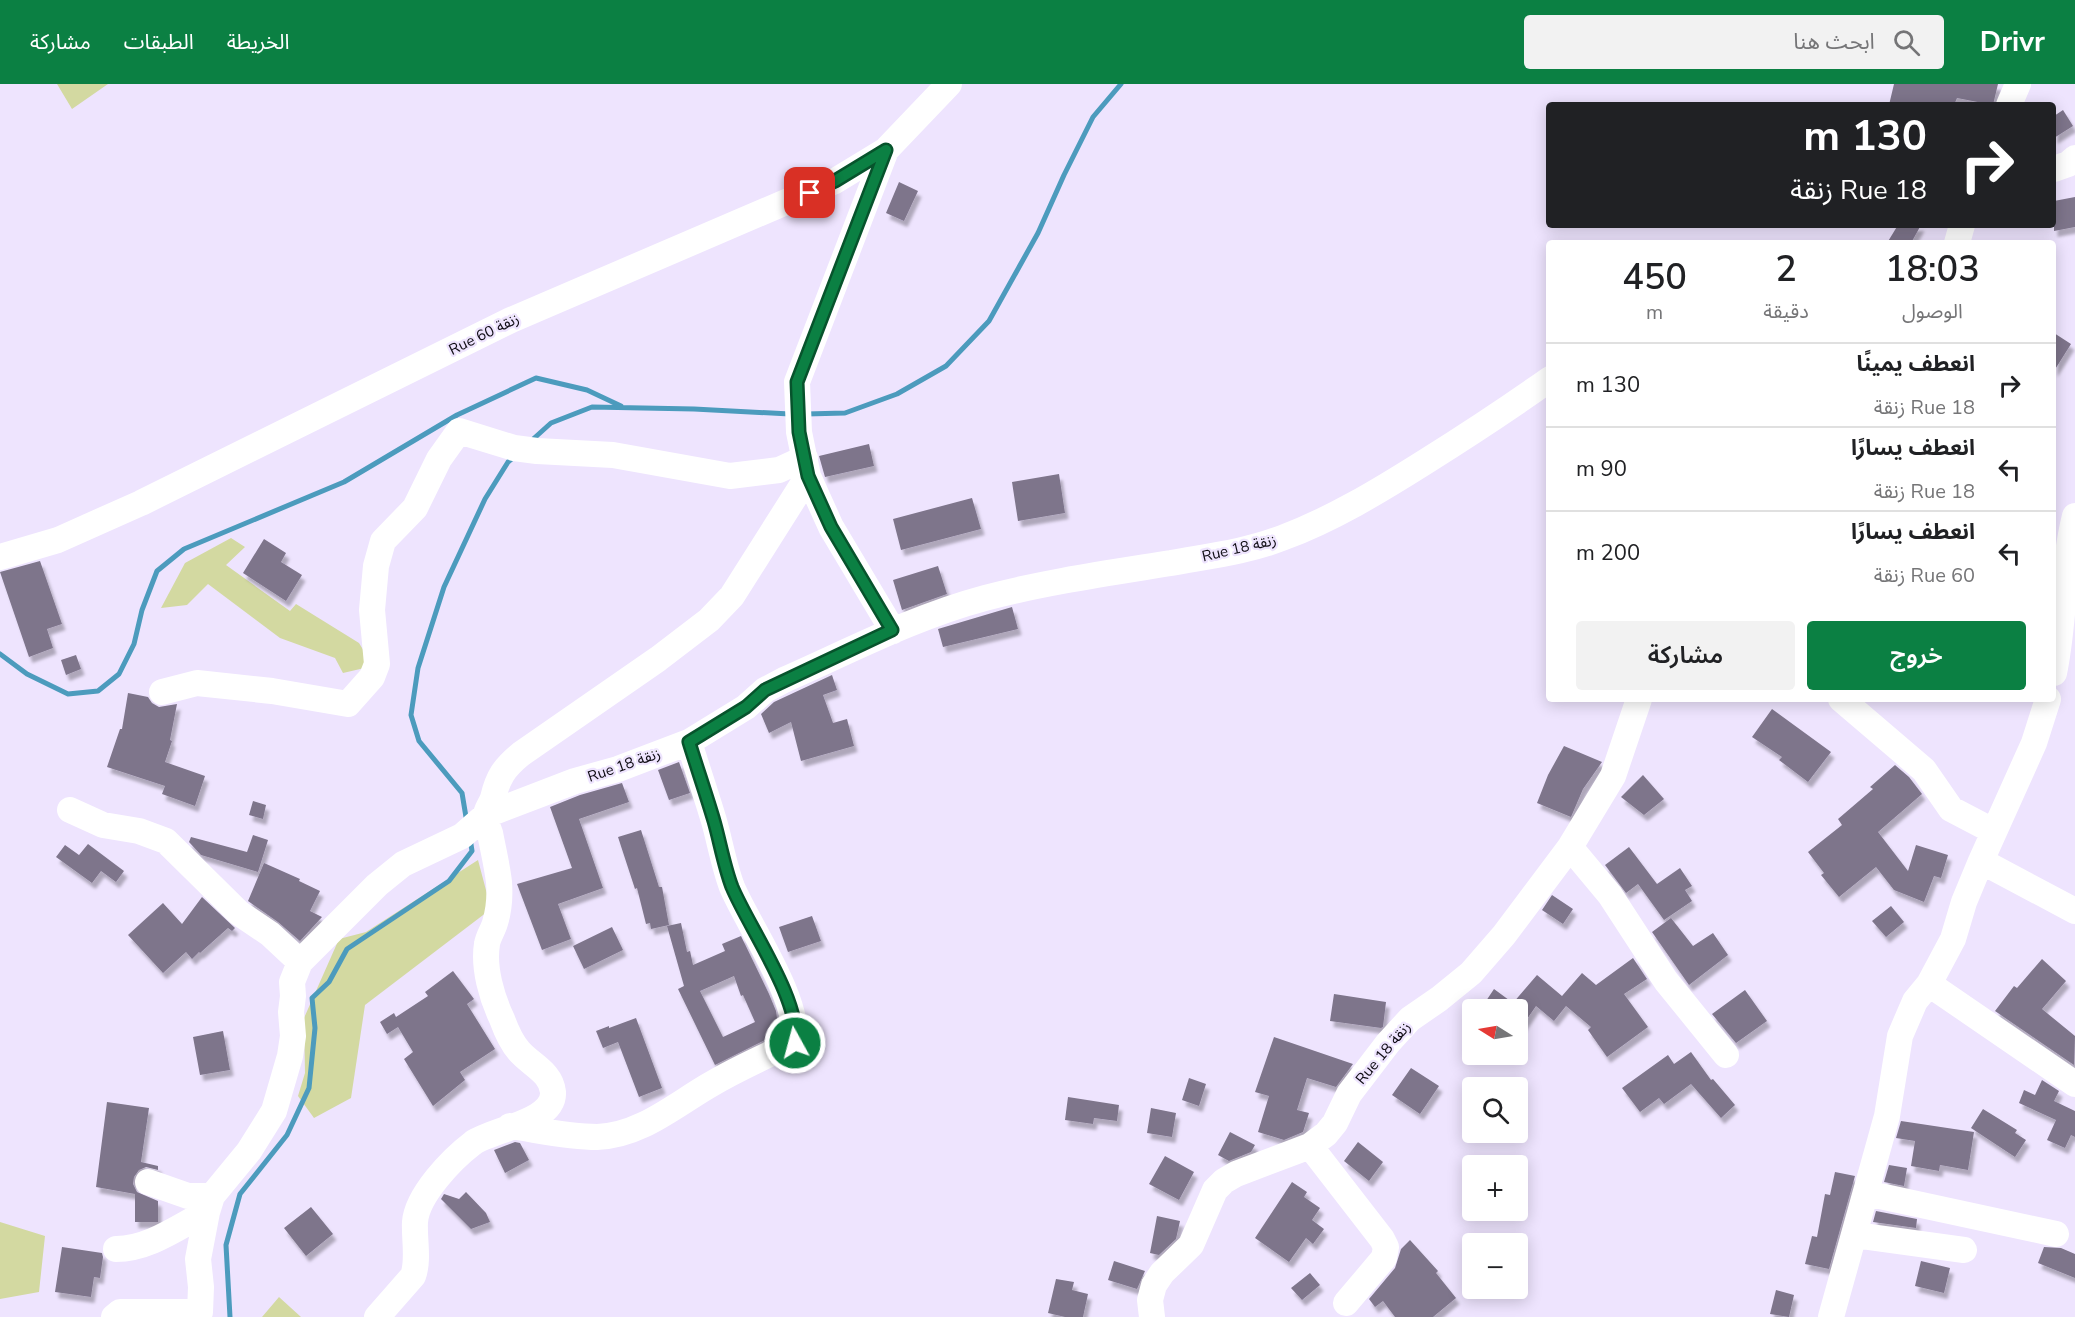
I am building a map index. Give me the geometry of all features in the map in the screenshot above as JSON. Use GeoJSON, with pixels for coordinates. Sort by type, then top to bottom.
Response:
{"type":"FeatureCollection","features":[{"type":"Feature","properties":{"kind":"street","name":"Rue 60 زنقة"},"geometry":{"type":"LineString","coordinates":[[0,557],[58,540],[141,503],[511,320],[835,181],[886,150],[949,84]]}},
{"type":"Feature","properties":{"kind":"street"},"geometry":{"type":"LineString","coordinates":[[2010,102],[2018,84]]}},
{"type":"Feature","properties":{"kind":"street"},"geometry":{"type":"LineString","coordinates":[[886,150],[797,382],[799,432],[806,467],[831,527],[892,630]]}},
{"type":"Feature","properties":{"kind":"street"},"geometry":{"type":"LineString","coordinates":[[2056,168],[2068,164],[2075,158]]}},
{"type":"Feature","properties":{"kind":"street","name":"Rue 18 زنقة"},"geometry":{"type":"LineString","coordinates":[[300,962],[377,885],[403,864],[475,824],[575,781],[618,769],[689,742],[746,707],[765,690],[928,615],[986,598],[1254,548],[1282,538],[1323,521],[1378,492],[1510,408],[1546,382]]}},
{"type":"Feature","properties":{"kind":"street"},"geometry":{"type":"LineString","coordinates":[[162,692],[197,683],[272,691],[348,704],[372,677],[377,664],[372,610],[376,566],[383,541],[415,508],[439,459],[459,431],[514,448],[537,452],[613,455],[730,476],[806,467]]}},
{"type":"Feature","properties":{"kind":"street"},"geometry":{"type":"LineString","coordinates":[[377,1317],[412,1276],[416,1268],[417,1208],[428,1190],[474,1143],[510,1126],[524,1123],[548,1108],[553,1094],[550,1079],[518,1050],[499,1012],[487,964],[487,944],[499,902],[499,884],[496,862],[475,824],[493,799],[494,788],[507,766],[658,659],[709,620],[732,596],[806,467]]}},
{"type":"Feature","properties":{"kind":"street"},"geometry":{"type":"LineString","coordinates":[[2056,664],[2069,606],[2066,557],[2074,526]]}},
{"type":"Feature","properties":{"kind":"street","name":"Rue 18 زنقة"},"geometry":{"type":"LineString","coordinates":[[1152,1317],[1150,1300],[1154,1285],[1162,1273],[1191,1245],[1215,1190],[1236,1174],[1310,1146],[1326,1134],[1335,1123],[1349,1094],[1388,1043],[1410,1019],[1471,973],[1504,935],[1570,848],[1613,776],[1639,702]]}},
{"type":"Feature","properties":{"kind":"street"},"geometry":{"type":"LineString","coordinates":[[1845,702],[1924,770],[1951,809],[1994,831]]}},
{"type":"Feature","properties":{"kind":"street"},"geometry":{"type":"LineString","coordinates":[[1831,1317],[1887,1116],[1900,1036],[1915,1001],[1929,984],[1953,939],[1964,902],[2034,743],[2047,702]]}},
{"type":"Feature","properties":{"kind":"street"},"geometry":{"type":"LineString","coordinates":[[510,1126],[598,1137],[626,1133],[669,1111],[743,1066],[795,1043],[796,1034],[788,1000],[764,946],[732,887],[689,742]]}},
{"type":"Feature","properties":{"kind":"street"},"geometry":{"type":"LineString","coordinates":[[70,810],[103,825],[139,831],[166,841],[239,913],[270,934],[300,962],[292,982],[293,1036],[290,1056],[274,1111],[249,1151],[210,1204],[146,1245],[131,1249],[116,1249]]}},
{"type":"Feature","properties":{"kind":"street"},"geometry":{"type":"LineString","coordinates":[[1570,848],[1610,895],[1666,981],[1726,1055]]}},
{"type":"Feature","properties":{"kind":"street"},"geometry":{"type":"LineString","coordinates":[[1981,861],[2075,911]]}},
{"type":"Feature","properties":{"kind":"street"},"geometry":{"type":"LineString","coordinates":[[1929,984],[2075,1084]]}},
{"type":"Feature","properties":{"kind":"street"},"geometry":{"type":"LineString","coordinates":[[1310,1146],[1386,1247],[1384,1257],[1346,1303]]}},
{"type":"Feature","properties":{"kind":"street"},"geometry":{"type":"LineString","coordinates":[[148,1182],[210,1204]]}},
{"type":"Feature","properties":{"kind":"street"},"geometry":{"type":"LineString","coordinates":[[1866,1193],[2056,1233]]}},
{"type":"Feature","properties":{"kind":"street"},"geometry":{"type":"LineString","coordinates":[[114,1317],[120,1312],[200,1312],[201,1287],[198,1259],[210,1204]]}},
{"type":"Feature","properties":{"kind":"street"},"geometry":{"type":"LineString","coordinates":[[1855,1235],[1964,1250]]}},
{"type":"Feature","properties":{"kind":"green space"},"geometry":{"type":"Polygon","coordinates":[[[57,84],[108,84],[72,109],[57,84]]]}},
{"type":"Feature","properties":{"kind":"green space"},"geometry":{"type":"Polygon","coordinates":[[[231,538],[245,547],[226,565],[290,611],[296,604],[359,643],[373,666],[343,673],[335,658],[280,638],[208,584],[187,605],[161,608],[185,563],[231,538]]]}},
{"type":"Feature","properties":{"kind":"green space"},"geometry":{"type":"Polygon","coordinates":[[[478,860],[491,909],[365,1005],[351,1098],[314,1118],[298,1096],[305,1073],[304,1018],[339,939],[366,932],[478,860]]]}},
{"type":"Feature","properties":{"kind":"green space"},"geometry":{"type":"Polygon","coordinates":[[[0,1222],[45,1236],[39,1292],[0,1299],[0,1222]]]}},
{"type":"Feature","properties":{"kind":"green space"},"geometry":{"type":"Polygon","coordinates":[[[279,1297],[301,1317],[262,1317],[279,1297]]]}},
{"type":"Feature","properties":{"kind":"building"},"geometry":{"type":"Polygon","coordinates":[[[1894,84],[1998,84],[1994,102],[1957,98],[1955,102],[1890,102],[1894,84]]]}},
{"type":"Feature","properties":{"kind":"building"},"geometry":{"type":"Polygon","coordinates":[[[2063,110],[2073,126],[2056,137],[2056,115],[2063,110]]]}},
{"type":"Feature","properties":{"kind":"building"},"geometry":{"type":"Polygon","coordinates":[[[899,182],[918,191],[904,221],[886,213],[899,182]]]}},
{"type":"Feature","properties":{"kind":"building"},"geometry":{"type":"Polygon","coordinates":[[[2075,197],[2075,227],[2054,231],[2056,201],[2075,197]]]}},
{"type":"Feature","properties":{"kind":"building"},"geometry":{"type":"Polygon","coordinates":[[[1896,228],[1919,228],[1913,240],[1889,240],[1896,228]]]}},
{"type":"Feature","properties":{"kind":"building"},"geometry":{"type":"Polygon","coordinates":[[[2056,334],[2071,344],[2056,368],[2056,334]]]}},
{"type":"Feature","properties":{"kind":"building"},"geometry":{"type":"Polygon","coordinates":[[[869,444],[874,466],[825,477],[819,456],[869,444]]]}},
{"type":"Feature","properties":{"kind":"building"},"geometry":{"type":"Polygon","coordinates":[[[1059,474],[1065,513],[1018,521],[1012,482],[1059,474]]]}},
{"type":"Feature","properties":{"kind":"building"},"geometry":{"type":"Polygon","coordinates":[[[972,498],[981,529],[901,550],[893,519],[972,498]]]}},
{"type":"Feature","properties":{"kind":"building"},"geometry":{"type":"Polygon","coordinates":[[[264,539],[286,553],[281,562],[302,575],[286,601],[243,573],[264,539]]]}},
{"type":"Feature","properties":{"kind":"building"},"geometry":{"type":"Polygon","coordinates":[[[40,561],[62,624],[47,629],[53,648],[29,657],[0,572],[40,561]]]}},
{"type":"Feature","properties":{"kind":"building"},"geometry":{"type":"Polygon","coordinates":[[[938,566],[947,594],[902,610],[893,580],[938,566]]]}},
{"type":"Feature","properties":{"kind":"building"},"geometry":{"type":"Polygon","coordinates":[[[1012,607],[1018,629],[943,647],[938,629],[1012,607]]]}},
{"type":"Feature","properties":{"kind":"building"},"geometry":{"type":"Polygon","coordinates":[[[76,655],[81,669],[66,675],[61,660],[76,655]]]}},
{"type":"Feature","properties":{"kind":"building"},"geometry":{"type":"Polygon","coordinates":[[[832,675],[837,690],[823,695],[833,723],[847,719],[854,746],[801,761],[791,722],[769,733],[761,714],[774,702],[832,675]]]}},
{"type":"Feature","properties":{"kind":"building"},"geometry":{"type":"Polygon","coordinates":[[[128,693],[148,697],[159,707],[177,704],[170,740],[172,741],[165,762],[205,776],[195,806],[162,794],[165,786],[107,767],[120,729],[122,729],[128,693]]]}},
{"type":"Feature","properties":{"kind":"building"},"geometry":{"type":"Polygon","coordinates":[[[1772,709],[1831,752],[1808,782],[1779,760],[1782,757],[1752,737],[1772,709]]]}},
{"type":"Feature","properties":{"kind":"building"},"geometry":{"type":"Polygon","coordinates":[[[1564,746],[1602,762],[1583,789],[1571,817],[1537,803],[1548,775],[1564,746]]]}},
{"type":"Feature","properties":{"kind":"building"},"geometry":{"type":"Polygon","coordinates":[[[679,762],[690,793],[669,800],[658,770],[679,762]]]}},
{"type":"Feature","properties":{"kind":"building"},"geometry":{"type":"Polygon","coordinates":[[[1895,765],[1909,777],[1922,794],[1878,832],[1908,871],[1916,845],[1948,855],[1941,878],[1934,876],[1924,902],[1894,890],[1876,867],[1839,897],[1821,875],[1824,873],[1808,852],[1842,825],[1838,819],[1873,789],[1870,787],[1895,765]]]}},
{"type":"Feature","properties":{"kind":"building"},"geometry":{"type":"Polygon","coordinates":[[[1643,775],[1664,799],[1644,815],[1621,797],[1643,775]]]}},
{"type":"Feature","properties":{"kind":"building"},"geometry":{"type":"Polygon","coordinates":[[[622,783],[629,802],[579,819],[603,888],[558,904],[571,939],[542,950],[517,884],[572,868],[550,807],[580,795],[622,783]]]}},
{"type":"Feature","properties":{"kind":"building"},"geometry":{"type":"Polygon","coordinates":[[[253,801],[266,805],[263,819],[249,815],[253,801]]]}},
{"type":"Feature","properties":{"kind":"building"},"geometry":{"type":"Polygon","coordinates":[[[641,830],[659,887],[662,887],[669,925],[651,929],[650,923],[646,924],[637,888],[635,889],[618,837],[641,830]]]}},
{"type":"Feature","properties":{"kind":"building"},"geometry":{"type":"Polygon","coordinates":[[[253,835],[268,840],[258,872],[201,855],[189,842],[191,837],[247,852],[253,835]]]}},
{"type":"Feature","properties":{"kind":"building"},"geometry":{"type":"Polygon","coordinates":[[[88,844],[124,871],[116,882],[101,871],[92,883],[56,857],[65,845],[79,855],[88,844]]]}},
{"type":"Feature","properties":{"kind":"building"},"geometry":{"type":"Polygon","coordinates":[[[1629,847],[1657,884],[1680,868],[1692,886],[1685,890],[1692,901],[1664,920],[1638,884],[1626,893],[1605,865],[1629,847]]]}},
{"type":"Feature","properties":{"kind":"building"},"geometry":{"type":"Polygon","coordinates":[[[264,863],[320,891],[310,911],[322,917],[300,941],[248,901],[264,863]]]}},
{"type":"Feature","properties":{"kind":"building"},"geometry":{"type":"Polygon","coordinates":[[[1552,895],[1573,909],[1563,924],[1542,910],[1552,895]]]}},
{"type":"Feature","properties":{"kind":"building"},"geometry":{"type":"Polygon","coordinates":[[[202,897],[235,928],[232,931],[228,928],[192,959],[186,952],[163,973],[128,935],[163,903],[182,924],[202,897]]]}},
{"type":"Feature","properties":{"kind":"building"},"geometry":{"type":"Polygon","coordinates":[[[1891,906],[1904,922],[1886,937],[1872,921],[1891,906]]]}},
{"type":"Feature","properties":{"kind":"building"},"geometry":{"type":"Polygon","coordinates":[[[812,916],[821,941],[788,952],[779,927],[812,916]]]}},
{"type":"Feature","properties":{"kind":"building"},"geometry":{"type":"Polygon","coordinates":[[[1671,918],[1693,946],[1713,933],[1728,955],[1689,985],[1652,932],[1671,918]]]}},
{"type":"Feature","properties":{"kind":"building"},"geometry":{"type":"Polygon","coordinates":[[[681,923],[687,952],[690,951],[693,965],[725,951],[722,944],[741,936],[776,1011],[779,1033],[715,1065],[678,989],[684,986],[667,926],[681,923]],[[734,976],[700,991],[723,1037],[755,1022],[743,995],[741,996],[734,976]]]}},
{"type":"Feature","properties":{"kind":"building"},"geometry":{"type":"Polygon","coordinates":[[[612,927],[623,950],[584,969],[573,946],[612,927]]]}},
{"type":"Feature","properties":{"kind":"building"},"geometry":{"type":"Polygon","coordinates":[[[1633,958],[1647,979],[1624,994],[1648,1027],[1607,1057],[1588,1030],[1591,1027],[1566,1006],[1554,1021],[1536,1006],[1528,1018],[1528,999],[1516,999],[1537,975],[1562,996],[1582,973],[1596,985],[1633,958]]]}},
{"type":"Feature","properties":{"kind":"building"},"geometry":{"type":"Polygon","coordinates":[[[2042,959],[2066,981],[2042,1009],[2075,1036],[2074,1065],[1995,1011],[2014,986],[2017,988],[2042,959]]]}},
{"type":"Feature","properties":{"kind":"building"},"geometry":{"type":"Polygon","coordinates":[[[453,971],[474,999],[467,1004],[495,1049],[460,1072],[465,1080],[433,1106],[404,1059],[413,1052],[398,1027],[387,1034],[380,1022],[394,1013],[396,1017],[428,996],[425,992],[453,971]]]}},
{"type":"Feature","properties":{"kind":"building"},"geometry":{"type":"Polygon","coordinates":[[[1494,989],[1508,999],[1487,999],[1494,989]]]}},
{"type":"Feature","properties":{"kind":"building"},"geometry":{"type":"Polygon","coordinates":[[[1745,990],[1767,1021],[1736,1043],[1712,1014],[1745,990]]]}},
{"type":"Feature","properties":{"kind":"building"},"geometry":{"type":"Polygon","coordinates":[[[1334,994],[1386,1002],[1383,1027],[1330,1021],[1334,994]]]}},
{"type":"Feature","properties":{"kind":"building"},"geometry":{"type":"Polygon","coordinates":[[[636,1018],[662,1088],[639,1097],[618,1042],[603,1048],[596,1031],[636,1018]]]}},
{"type":"Feature","properties":{"kind":"building"},"geometry":{"type":"Polygon","coordinates":[[[223,1031],[230,1070],[200,1075],[193,1037],[223,1031]]]}},
{"type":"Feature","properties":{"kind":"building"},"geometry":{"type":"Polygon","coordinates":[[[1274,1037],[1353,1064],[1336,1087],[1307,1078],[1297,1110],[1309,1113],[1303,1132],[1284,1140],[1258,1132],[1269,1096],[1255,1092],[1274,1037]]]}},
{"type":"Feature","properties":{"kind":"building"},"geometry":{"type":"Polygon","coordinates":[[[1691,1052],[1711,1080],[1713,1079],[1735,1105],[1721,1118],[1691,1084],[1664,1104],[1659,1098],[1640,1112],[1622,1088],[1668,1055],[1674,1064],[1691,1052]]]}},
{"type":"Feature","properties":{"kind":"building"},"geometry":{"type":"Polygon","coordinates":[[[1411,1068],[1439,1086],[1420,1114],[1392,1095],[1411,1068]]]}},
{"type":"Feature","properties":{"kind":"building"},"geometry":{"type":"Polygon","coordinates":[[[1189,1078],[1206,1084],[1199,1106],[1182,1100],[1189,1078]]]}},
{"type":"Feature","properties":{"kind":"building"},"geometry":{"type":"Polygon","coordinates":[[[2042,1080],[2059,1091],[2054,1101],[2075,1111],[2075,1137],[2071,1135],[2065,1148],[2047,1140],[2056,1120],[2019,1103],[2024,1090],[2035,1095],[2042,1080]]]}},
{"type":"Feature","properties":{"kind":"building"},"geometry":{"type":"Polygon","coordinates":[[[1068,1097],[1119,1105],[1117,1121],[1094,1118],[1093,1124],[1065,1120],[1068,1097]]]}},
{"type":"Feature","properties":{"kind":"building"},"geometry":{"type":"Polygon","coordinates":[[[107,1102],[149,1108],[141,1162],[158,1166],[158,1170],[146,1167],[139,1170],[134,1177],[133,1184],[137,1192],[158,1201],[158,1222],[135,1222],[135,1194],[96,1187],[107,1102]]]}},
{"type":"Feature","properties":{"kind":"building"},"geometry":{"type":"Polygon","coordinates":[[[1151,1108],[1176,1113],[1172,1137],[1147,1133],[1151,1108]]]}},
{"type":"Feature","properties":{"kind":"building"},"geometry":{"type":"Polygon","coordinates":[[[1983,1109],[2017,1130],[2015,1133],[2026,1140],[2015,1157],[1971,1128],[1983,1109]]]}},
{"type":"Feature","properties":{"kind":"building"},"geometry":{"type":"Polygon","coordinates":[[[1901,1121],[1974,1132],[1968,1170],[1940,1165],[1939,1171],[1911,1166],[1915,1141],[1896,1138],[1901,1121]]]}},
{"type":"Feature","properties":{"kind":"building"},"geometry":{"type":"Polygon","coordinates":[[[1230,1132],[1255,1145],[1251,1152],[1229,1161],[1218,1155],[1230,1132]]]}},
{"type":"Feature","properties":{"kind":"building"},"geometry":{"type":"Polygon","coordinates":[[[515,1142],[520,1143],[529,1160],[505,1173],[494,1150],[515,1142]]]}},
{"type":"Feature","properties":{"kind":"building"},"geometry":{"type":"Polygon","coordinates":[[[1358,1142],[1383,1162],[1369,1181],[1344,1161],[1358,1142]]]}},
{"type":"Feature","properties":{"kind":"building"},"geometry":{"type":"Polygon","coordinates":[[[1165,1156],[1194,1172],[1179,1200],[1149,1184],[1165,1156]]]}},
{"type":"Feature","properties":{"kind":"building"},"geometry":{"type":"Polygon","coordinates":[[[1889,1165],[1907,1168],[1904,1186],[1884,1182],[1889,1165]]]}},
{"type":"Feature","properties":{"kind":"building"},"geometry":{"type":"Polygon","coordinates":[[[1835,1172],[1855,1176],[1829,1269],[1805,1264],[1812,1236],[1817,1237],[1825,1194],[1830,1195],[1835,1172]]]}},
{"type":"Feature","properties":{"kind":"building"},"geometry":{"type":"Polygon","coordinates":[[[1292,1182],[1307,1192],[1304,1197],[1320,1208],[1312,1220],[1324,1229],[1313,1244],[1306,1238],[1289,1262],[1255,1238],[1292,1182]]]}},
{"type":"Feature","properties":{"kind":"building"},"geometry":{"type":"Polygon","coordinates":[[[466,1192],[486,1213],[490,1222],[471,1229],[441,1199],[444,1194],[459,1199],[466,1192]]]}},
{"type":"Feature","properties":{"kind":"building"},"geometry":{"type":"Polygon","coordinates":[[[311,1207],[333,1234],[306,1256],[284,1228],[311,1207]]]}},
{"type":"Feature","properties":{"kind":"building"},"geometry":{"type":"Polygon","coordinates":[[[1876,1211],[1917,1219],[1916,1228],[1873,1222],[1876,1211]]]}},
{"type":"Feature","properties":{"kind":"building"},"geometry":{"type":"Polygon","coordinates":[[[1157,1216],[1180,1221],[1176,1239],[1159,1255],[1150,1253],[1157,1216]]]}},
{"type":"Feature","properties":{"kind":"building"},"geometry":{"type":"Polygon","coordinates":[[[1410,1240],[1438,1271],[1436,1273],[1456,1298],[1433,1317],[1395,1317],[1383,1301],[1375,1307],[1369,1299],[1395,1268],[1401,1249],[1410,1240]]]}},
{"type":"Feature","properties":{"kind":"building"},"geometry":{"type":"Polygon","coordinates":[[[62,1247],[102,1253],[100,1278],[94,1277],[91,1297],[55,1292],[62,1247]]]}},
{"type":"Feature","properties":{"kind":"building"},"geometry":{"type":"Polygon","coordinates":[[[2044,1247],[2061,1248],[2075,1254],[2075,1278],[2038,1263],[2044,1247]]]}},
{"type":"Feature","properties":{"kind":"building"},"geometry":{"type":"Polygon","coordinates":[[[1114,1261],[1145,1271],[1137,1289],[1108,1280],[1114,1261]]]}},
{"type":"Feature","properties":{"kind":"building"},"geometry":{"type":"Polygon","coordinates":[[[1921,1261],[1950,1268],[1944,1293],[1915,1286],[1921,1261]]]}},
{"type":"Feature","properties":{"kind":"building"},"geometry":{"type":"Polygon","coordinates":[[[1310,1273],[1320,1285],[1302,1300],[1291,1288],[1310,1273]]]}},
{"type":"Feature","properties":{"kind":"building"},"geometry":{"type":"Polygon","coordinates":[[[1056,1279],[1074,1282],[1072,1290],[1088,1294],[1083,1317],[1065,1317],[1048,1313],[1056,1279]]]}},
{"type":"Feature","properties":{"kind":"building"},"geometry":{"type":"Polygon","coordinates":[[[1776,1290],[1794,1295],[1789,1317],[1770,1314],[1776,1290]]]}},
{"type":"Feature","properties":{"kind":"waterway"},"geometry":{"type":"LineString","coordinates":[[806,414],[845,413],[897,394],[946,366],[989,321],[1038,233],[1093,117],[1121,84]]}},
{"type":"Feature","properties":{"kind":"waterway"},"geometry":{"type":"LineString","coordinates":[[0,654],[27,674],[68,694],[98,691],[119,674],[134,644],[142,610],[157,571],[184,549],[344,482],[457,415],[536,378],[587,390],[621,406]]}},
{"type":"Feature","properties":{"kind":"waterway"},"geometry":{"type":"LineString","coordinates":[[531,441],[551,423],[592,407],[790,414]]}},
{"type":"Feature","properties":{"kind":"waterway"},"geometry":{"type":"LineString","coordinates":[[467,823],[462,793],[419,741],[411,715],[418,668],[444,587],[485,499],[508,462],[515,456]]}},
{"type":"Feature","properties":{"kind":"waterway"},"geometry":{"type":"LineString","coordinates":[[230,1317],[226,1245],[240,1194],[287,1135],[309,1088],[315,1028],[312,998],[329,982],[347,949],[449,881],[472,851],[470,838]]}},
{"type":"Feature","properties":{"kind":"route"},"geometry":{"type":"LineString","coordinates":[[795,1043],[796,1034],[788,1000],[764,946],[732,887],[689,742],[746,707],[765,690],[892,630],[831,527],[808,476],[799,432],[797,382],[886,150],[835,181],[810,193]]}}]}
